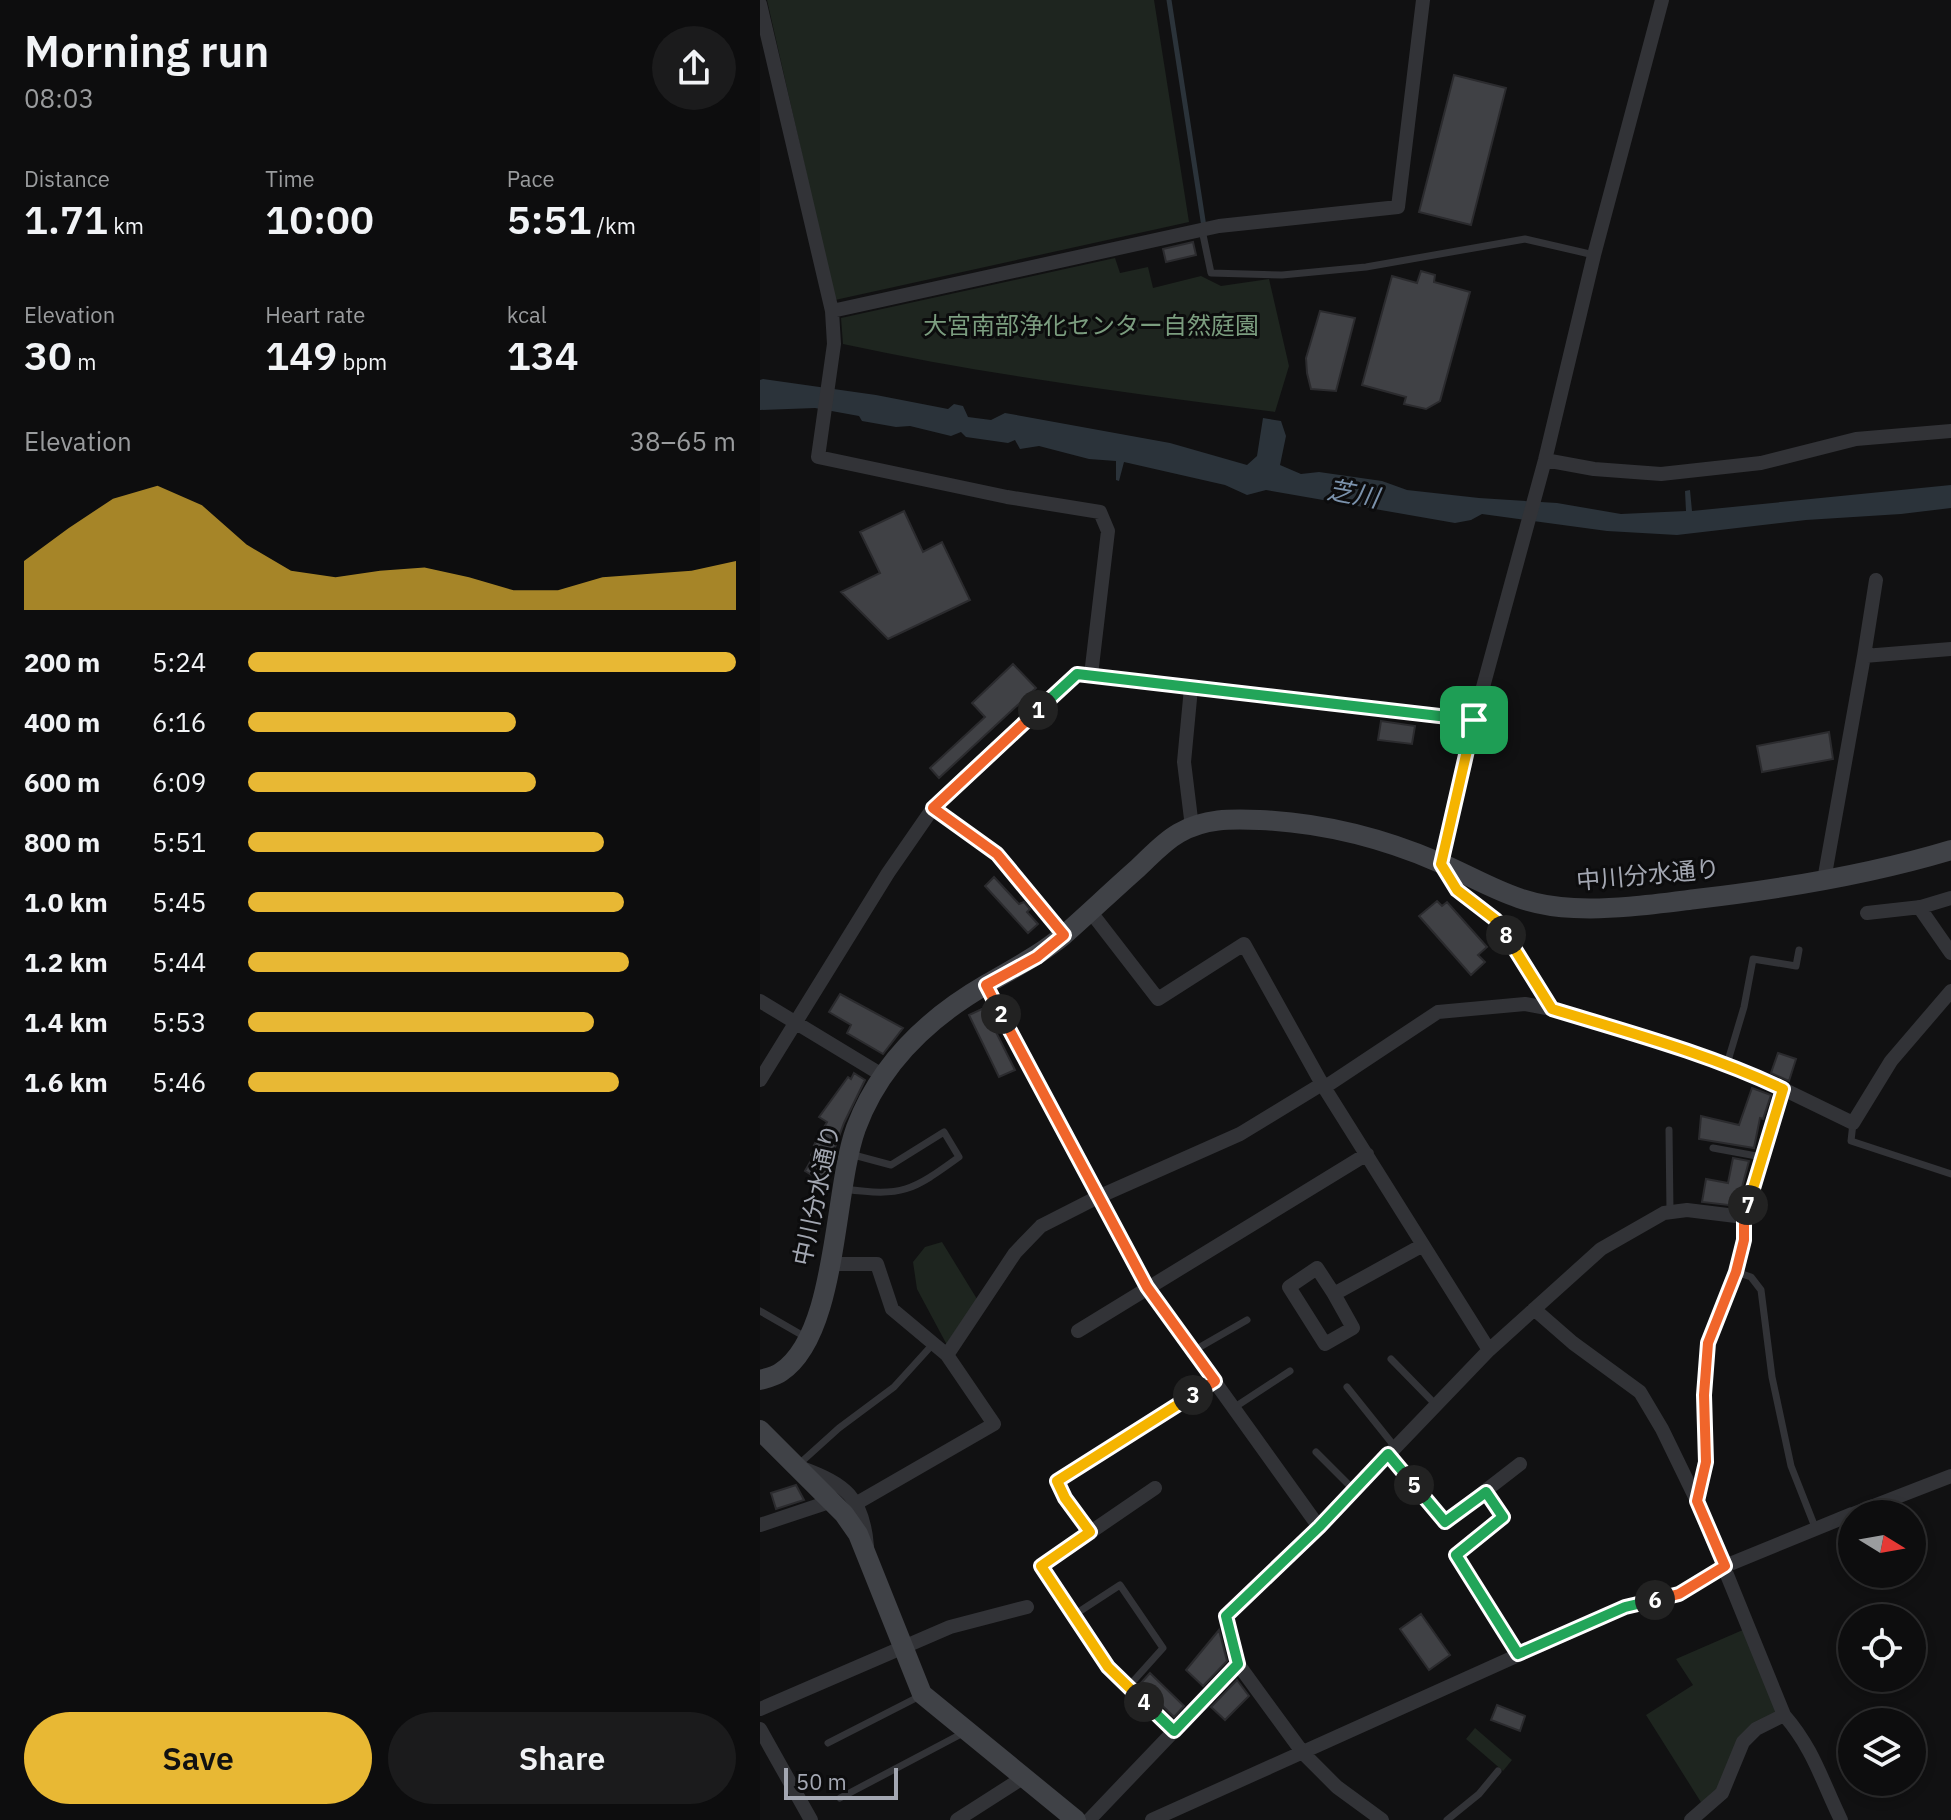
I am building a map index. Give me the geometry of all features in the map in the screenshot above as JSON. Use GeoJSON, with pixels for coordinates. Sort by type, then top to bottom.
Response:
{"type":"FeatureCollection","features":[{"type":"Feature","properties":{"kind":"street"},"geometry":{"type":"LineString","coordinates":[[832,311],[1202,230],[1398,207],[1423,0]]}},
{"type":"Feature","properties":{"kind":"street"},"geometry":{"type":"LineString","coordinates":[[1552,1009],[1496,920],[1457,890],[1441,864],[1474,720],[1544,464],[1594,255],[1662,0]]}},
{"type":"Feature","properties":{"kind":"street"},"geometry":{"type":"LineString","coordinates":[[760,4],[832,311],[834,344],[818,457],[1007,497],[1100,512],[1108,531],[1091,675]]}},
{"type":"Feature","properties":{"kind":"street"},"geometry":{"type":"LineString","coordinates":[[1544,464],[1661,474],[1761,463],[1856,439],[1951,431]]}},
{"type":"Feature","properties":{"kind":"street"},"geometry":{"type":"LineString","coordinates":[[1824,880],[1876,580]]}},
{"type":"Feature","properties":{"kind":"street"},"geometry":{"type":"LineString","coordinates":[[1864,656],[1951,649]]}},
{"type":"Feature","properties":{"kind":"street"},"geometry":{"type":"LineString","coordinates":[[760,1080],[888,873],[933,808],[1077,674],[1474,720]]}},
{"type":"Feature","properties":{"kind":"street"},"geometry":{"type":"LineString","coordinates":[[1191,688],[1184,762],[1192,827]]}},
{"type":"Feature","properties":{"kind":"street"},"geometry":{"type":"LineString","coordinates":[[933,808],[997,854],[1064,935]]}},
{"type":"Feature","properties":{"kind":"street","name":"中川分水通り"},"geometry":{"type":"LineString","coordinates":[[760,1380],[781,1372],[809,1340],[821,1306],[848,1154],[861,1116],[882,1075],[907,1044],[948,1008],[1037,957],[1164,843],[1192,827],[1224,819],[1283,821],[1329,827],[1383,840],[1521,901],[1574,908],[1645,905],[1824,880],[1951,850]]}},
{"type":"Feature","properties":{"kind":"street"},"geometry":{"type":"LineString","coordinates":[[1867,913],[1919,907],[1951,898]]}},
{"type":"Feature","properties":{"kind":"street"},"geometry":{"type":"LineString","coordinates":[[1919,907],[1951,953]]}},
{"type":"Feature","properties":{"kind":"street"},"geometry":{"type":"LineString","coordinates":[[1090,911],[1158,999],[1244,944],[1324,1085],[1489,1350]]}},
{"type":"Feature","properties":{"kind":"street"},"geometry":{"type":"LineString","coordinates":[[986,985],[1147,1287],[1319,1527]]}},
{"type":"Feature","properties":{"kind":"street"},"geometry":{"type":"LineString","coordinates":[[947,1355],[1015,1253],[1041,1226],[1098,1197],[1240,1134],[1438,1012],[1525,1004],[1552,1009],[1727,1064],[1853,1123],[1891,1061],[1951,991]]}},
{"type":"Feature","properties":{"kind":"street"},"geometry":{"type":"LineString","coordinates":[[760,1001],[882,1075]]}},
{"type":"Feature","properties":{"kind":"street"},"geometry":{"type":"LineString","coordinates":[[1697,1501],[1706,1462],[1704,1395],[1708,1343],[1736,1272],[1744,1240],[1744,1217],[1783,1089]]}},
{"type":"Feature","properties":{"kind":"street"},"geometry":{"type":"LineString","coordinates":[[1078,1331],[1367,1154]]}},
{"type":"Feature","properties":{"kind":"street"},"geometry":{"type":"LineString","coordinates":[[1382,1820],[1337,1787],[1303,1753],[1238,1664],[1226,1616],[1319,1527],[1489,1350],[1601,1249],[1664,1213],[1687,1210],[1744,1217]]}},
{"type":"Feature","properties":{"kind":"street"},"geometry":{"type":"LineString","coordinates":[[1334,1294],[1423,1245]]}},
{"type":"Feature","properties":{"kind":"street"},"geometry":{"type":"LineString","coordinates":[[829,1264],[877,1264],[892,1309],[947,1355],[994,1424],[857,1503]]}},
{"type":"Feature","properties":{"kind":"street"},"geometry":{"type":"LineString","coordinates":[[1317,1268],[1334,1294],[1353,1328],[1325,1344],[1289,1287],[1317,1268]]}},
{"type":"Feature","properties":{"kind":"street"},"geometry":{"type":"LineString","coordinates":[[1534,1309],[1573,1343],[1640,1392],[1662,1429],[1725,1566],[1784,1715],[1801,1734],[1816,1761],[1836,1818]]}},
{"type":"Feature","properties":{"kind":"street"},"geometry":{"type":"LineString","coordinates":[[1090,1532],[1065,1498],[1057,1481],[1215,1381]]}},
{"type":"Feature","properties":{"kind":"street"},"geometry":{"type":"LineString","coordinates":[[760,1430],[832,1501],[858,1534],[922,1694],[1076,1820]]}},
{"type":"Feature","properties":{"kind":"street"},"geometry":{"type":"LineString","coordinates":[[1392,1451],[1445,1522],[1520,1464]]}},
{"type":"Feature","properties":{"kind":"street"},"geometry":{"type":"LineString","coordinates":[[798,1466],[840,1485],[857,1503],[866,1529],[868,1559]]}},
{"type":"Feature","properties":{"kind":"street"},"geometry":{"type":"LineString","coordinates":[[1888,1500],[1951,1476]]}},
{"type":"Feature","properties":{"kind":"street"},"geometry":{"type":"LineString","coordinates":[[1155,1488],[1041,1566],[1108,1667],[1174,1731]]}},
{"type":"Feature","properties":{"kind":"street"},"geometry":{"type":"LineString","coordinates":[[1486,1492],[1503,1517],[1456,1555],[1518,1654]]}},
{"type":"Feature","properties":{"kind":"street"},"geometry":{"type":"LineString","coordinates":[[760,1525],[832,1501]]}},
{"type":"Feature","properties":{"kind":"street"},"geometry":{"type":"LineString","coordinates":[[1152,1820],[1625,1607],[1679,1594],[1725,1566],[1838,1519]]}},
{"type":"Feature","properties":{"kind":"street"},"geometry":{"type":"LineString","coordinates":[[760,1709],[950,1627],[1027,1607]]}},
{"type":"Feature","properties":{"kind":"street"},"geometry":{"type":"LineString","coordinates":[[1089,1820],[1238,1664]]}},
{"type":"Feature","properties":{"kind":"street"},"geometry":{"type":"LineString","coordinates":[[1691,1820],[1722,1793],[1743,1742],[1756,1729],[1784,1715]]}},
{"type":"Feature","properties":{"kind":"street"},"geometry":{"type":"LineString","coordinates":[[760,1729],[811,1820]]}},
{"type":"Feature","properties":{"kind":"street"},"geometry":{"type":"LineString","coordinates":[[957,1820],[1024,1777]]}},
{"type":"Feature","properties":{"kind":"lane"},"geometry":{"type":"LineString","coordinates":[[1202,230],[1211,273],[1282,275],[1366,267],[1525,239],[1594,255]]}},
{"type":"Feature","properties":{"kind":"lane"},"geometry":{"type":"LineString","coordinates":[[1727,1064],[1744,1007],[1753,959],[1796,966],[1799,950]]}},
{"type":"Feature","properties":{"kind":"lane"},"geometry":{"type":"LineString","coordinates":[[1853,1123],[1851,1141],[1951,1174]]}},
{"type":"Feature","properties":{"kind":"lane"},"geometry":{"type":"LineString","coordinates":[[1669,1130],[1670,1213]]}},
{"type":"Feature","properties":{"kind":"lane"},"geometry":{"type":"LineString","coordinates":[[841,1189],[890,1194],[921,1185],[959,1157],[944,1132],[891,1165],[848,1154]]}},
{"type":"Feature","properties":{"kind":"lane"},"geometry":{"type":"LineString","coordinates":[[1713,1148],[1762,1157]]}},
{"type":"Feature","properties":{"kind":"lane"},"geometry":{"type":"LineString","coordinates":[[1736,1272],[1751,1277],[1761,1290],[1772,1377],[1791,1466],[1815,1527]]}},
{"type":"Feature","properties":{"kind":"lane"},"geometry":{"type":"LineString","coordinates":[[760,1324],[764,1313],[809,1340]]}},
{"type":"Feature","properties":{"kind":"lane"},"geometry":{"type":"LineString","coordinates":[[1193,1351],[1247,1320]]}},
{"type":"Feature","properties":{"kind":"lane"},"geometry":{"type":"LineString","coordinates":[[798,1466],[839,1428],[894,1387],[933,1344]]}},
{"type":"Feature","properties":{"kind":"lane"},"geometry":{"type":"LineString","coordinates":[[1391,1359],[1436,1405]]}},
{"type":"Feature","properties":{"kind":"lane"},"geometry":{"type":"LineString","coordinates":[[1235,1407],[1290,1371]]}},
{"type":"Feature","properties":{"kind":"lane"},"geometry":{"type":"LineString","coordinates":[[1347,1387],[1392,1451]]}},
{"type":"Feature","properties":{"kind":"lane"},"geometry":{"type":"LineString","coordinates":[[1316,1452],[1354,1490]]}},
{"type":"Feature","properties":{"kind":"lane"},"geometry":{"type":"LineString","coordinates":[[1074,1615],[1120,1585],[1163,1648],[1128,1687]]}},
{"type":"Feature","properties":{"kind":"lane"},"geometry":{"type":"LineString","coordinates":[[828,1743],[922,1694]]}},
{"type":"Feature","properties":{"kind":"lane"},"geometry":{"type":"LineString","coordinates":[[840,1798],[967,1731]]}},
{"type":"Feature","properties":{"kind":"lane"},"geometry":{"type":"LineString","coordinates":[[1447,1820],[1479,1794],[1498,1771]]}},
{"type":"Feature","properties":{"kind":"green space"},"geometry":{"type":"Polygon","coordinates":[[[767,0],[1154,0],[1189,222],[835,300],[767,0]]]}},
{"type":"Feature","properties":{"kind":"green space","name":"大宮南部浄化センター自然庭園"},"geometry":{"type":"Polygon","coordinates":[[[1115,258],[1120,273],[1148,267],[1153,288],[1201,276],[1221,286],[1269,279],[1289,366],[1275,412],[1004,374],[843,344],[841,318],[1115,258]]]}},
{"type":"Feature","properties":{"kind":"green space"},"geometry":{"type":"Polygon","coordinates":[[[942,1242],[977,1299],[947,1345],[917,1289],[913,1262],[925,1247],[942,1242]]]}},
{"type":"Feature","properties":{"kind":"green space"},"geometry":{"type":"Polygon","coordinates":[[[1745,1629],[1778,1713],[1754,1727],[1728,1778],[1704,1807],[1646,1715],[1693,1685],[1676,1659],[1745,1629]]]}},
{"type":"Feature","properties":{"kind":"green space"},"geometry":{"type":"Polygon","coordinates":[[[1475,1728],[1512,1760],[1503,1771],[1466,1739],[1475,1728]]]}},
{"type":"Feature","properties":{"kind":"water","name":"芝川"},"geometry":{"type":"Polygon","coordinates":[[[760,380],[948,409],[954,404],[963,406],[968,417],[991,420],[1005,413],[1170,443],[1247,465],[1257,456],[1263,418],[1281,421],[1286,436],[1280,465],[1301,474],[1319,472],[1382,481],[1407,490],[1557,503],[1621,514],[1686,511],[1685,491],[1690,490],[1692,511],[1951,485],[1951,508],[1677,535],[1607,531],[1482,514],[1455,523],[1266,490],[1247,495],[1225,485],[1124,462],[1119,481],[1116,480],[1116,461],[1089,459],[1039,446],[1020,449],[1015,440],[1008,443],[966,437],[961,432],[951,436],[910,426],[896,427],[862,421],[859,416],[815,408],[760,410],[760,380]]]}},
{"type":"Feature","properties":{"kind":"building"},"geometry":{"type":"Polygon","coordinates":[[[1454,75],[1506,88],[1471,225],[1419,212],[1454,75]]]}},
{"type":"Feature","properties":{"kind":"building"},"geometry":{"type":"Polygon","coordinates":[[[1193,242],[1196,255],[1166,262],[1163,249],[1193,242]]]}},
{"type":"Feature","properties":{"kind":"building"},"geometry":{"type":"Polygon","coordinates":[[[1421,271],[1435,275],[1434,282],[1470,292],[1440,401],[1426,409],[1404,404],[1406,397],[1362,385],[1392,276],[1417,283],[1421,271]]]}},
{"type":"Feature","properties":{"kind":"building"},"geometry":{"type":"Polygon","coordinates":[[[1320,311],[1355,318],[1336,391],[1311,389],[1307,373],[1306,358],[1320,311]]]}},
{"type":"Feature","properties":{"kind":"building"},"geometry":{"type":"Polygon","coordinates":[[[904,511],[923,552],[942,542],[970,600],[888,639],[841,592],[880,573],[860,532],[904,511]]]}},
{"type":"Feature","properties":{"kind":"building"},"geometry":{"type":"Polygon","coordinates":[[[1013,664],[1036,688],[939,778],[930,768],[985,717],[972,703],[1013,664]]]}},
{"type":"Feature","properties":{"kind":"building"},"geometry":{"type":"Polygon","coordinates":[[[1381,721],[1415,726],[1412,744],[1378,740],[1381,721]]]}},
{"type":"Feature","properties":{"kind":"building"},"geometry":{"type":"Polygon","coordinates":[[[1829,732],[1833,759],[1762,772],[1757,746],[1829,732]]]}},
{"type":"Feature","properties":{"kind":"building"},"geometry":{"type":"Polygon","coordinates":[[[994,877],[1019,904],[1024,902],[1030,909],[1027,912],[1038,924],[1028,933],[985,886],[994,877]]]}},
{"type":"Feature","properties":{"kind":"building"},"geometry":{"type":"Polygon","coordinates":[[[1437,901],[1442,906],[1447,902],[1487,947],[1478,955],[1485,962],[1471,975],[1419,916],[1437,901]]]}},
{"type":"Feature","properties":{"kind":"building"},"geometry":{"type":"Polygon","coordinates":[[[840,994],[903,1028],[883,1054],[847,1033],[851,1025],[829,1012],[840,994]]]}},
{"type":"Feature","properties":{"kind":"building"},"geometry":{"type":"Polygon","coordinates":[[[984,1008],[1015,1070],[999,1077],[969,1015],[984,1008]]]}},
{"type":"Feature","properties":{"kind":"building"},"geometry":{"type":"Polygon","coordinates":[[[1778,1053],[1796,1059],[1789,1081],[1771,1073],[1778,1053]]]}},
{"type":"Feature","properties":{"kind":"building"},"geometry":{"type":"Polygon","coordinates":[[[854,1073],[865,1080],[844,1123],[825,1183],[805,1171],[813,1157],[814,1145],[827,1122],[819,1117],[854,1073]]]}},
{"type":"Feature","properties":{"kind":"building"},"geometry":{"type":"Polygon","coordinates":[[[1752,1088],[1771,1095],[1763,1119],[1760,1118],[1754,1148],[1699,1139],[1701,1116],[1739,1125],[1752,1088]]]}},
{"type":"Feature","properties":{"kind":"building"},"geometry":{"type":"Polygon","coordinates":[[[1733,1158],[1749,1161],[1737,1206],[1702,1202],[1706,1179],[1728,1183],[1733,1158]]]}},
{"type":"Feature","properties":{"kind":"building"},"geometry":{"type":"Polygon","coordinates":[[[796,1485],[804,1500],[776,1509],[771,1493],[796,1485]]]}},
{"type":"Feature","properties":{"kind":"building"},"geometry":{"type":"Polygon","coordinates":[[[1421,1614],[1450,1655],[1429,1670],[1400,1629],[1421,1614]]]}},
{"type":"Feature","properties":{"kind":"building"},"geometry":{"type":"Polygon","coordinates":[[[1219,1630],[1227,1661],[1203,1686],[1186,1670],[1219,1630]]]}},
{"type":"Feature","properties":{"kind":"building"},"geometry":{"type":"Polygon","coordinates":[[[1150,1673],[1184,1706],[1174,1717],[1140,1684],[1150,1673]]]}},
{"type":"Feature","properties":{"kind":"building"},"geometry":{"type":"Polygon","coordinates":[[[1237,1680],[1249,1696],[1225,1720],[1211,1707],[1237,1680]]]}},
{"type":"Feature","properties":{"kind":"building"},"geometry":{"type":"Polygon","coordinates":[[[1497,1705],[1525,1716],[1520,1731],[1491,1720],[1497,1705]]]}},
{"type":"Feature","properties":{"kind":"waterway"},"geometry":{"type":"LineString","coordinates":[[1169,0],[1204,227]]}},
{"type":"Feature","properties":{"kind":"route"},"geometry":{"type":"LineString","coordinates":[[1077,674],[1474,720],[1441,864],[1457,890],[1496,920],[1552,1009],[1681,1048],[1740,1069],[1783,1089],[1744,1217],[1744,1240],[1736,1272],[1708,1343],[1704,1395],[1706,1462],[1697,1501],[1725,1566],[1679,1594],[1625,1607],[1518,1654],[1456,1555],[1503,1517],[1486,1492],[1445,1522],[1388,1454],[1319,1527],[1226,1616],[1238,1664],[1174,1731],[1108,1667],[1041,1566],[1090,1532],[1065,1498],[1057,1481],[1215,1381],[1147,1287],[986,985],[1037,957],[1064,935],[997,854],[933,808],[1077,674]]}}]}
